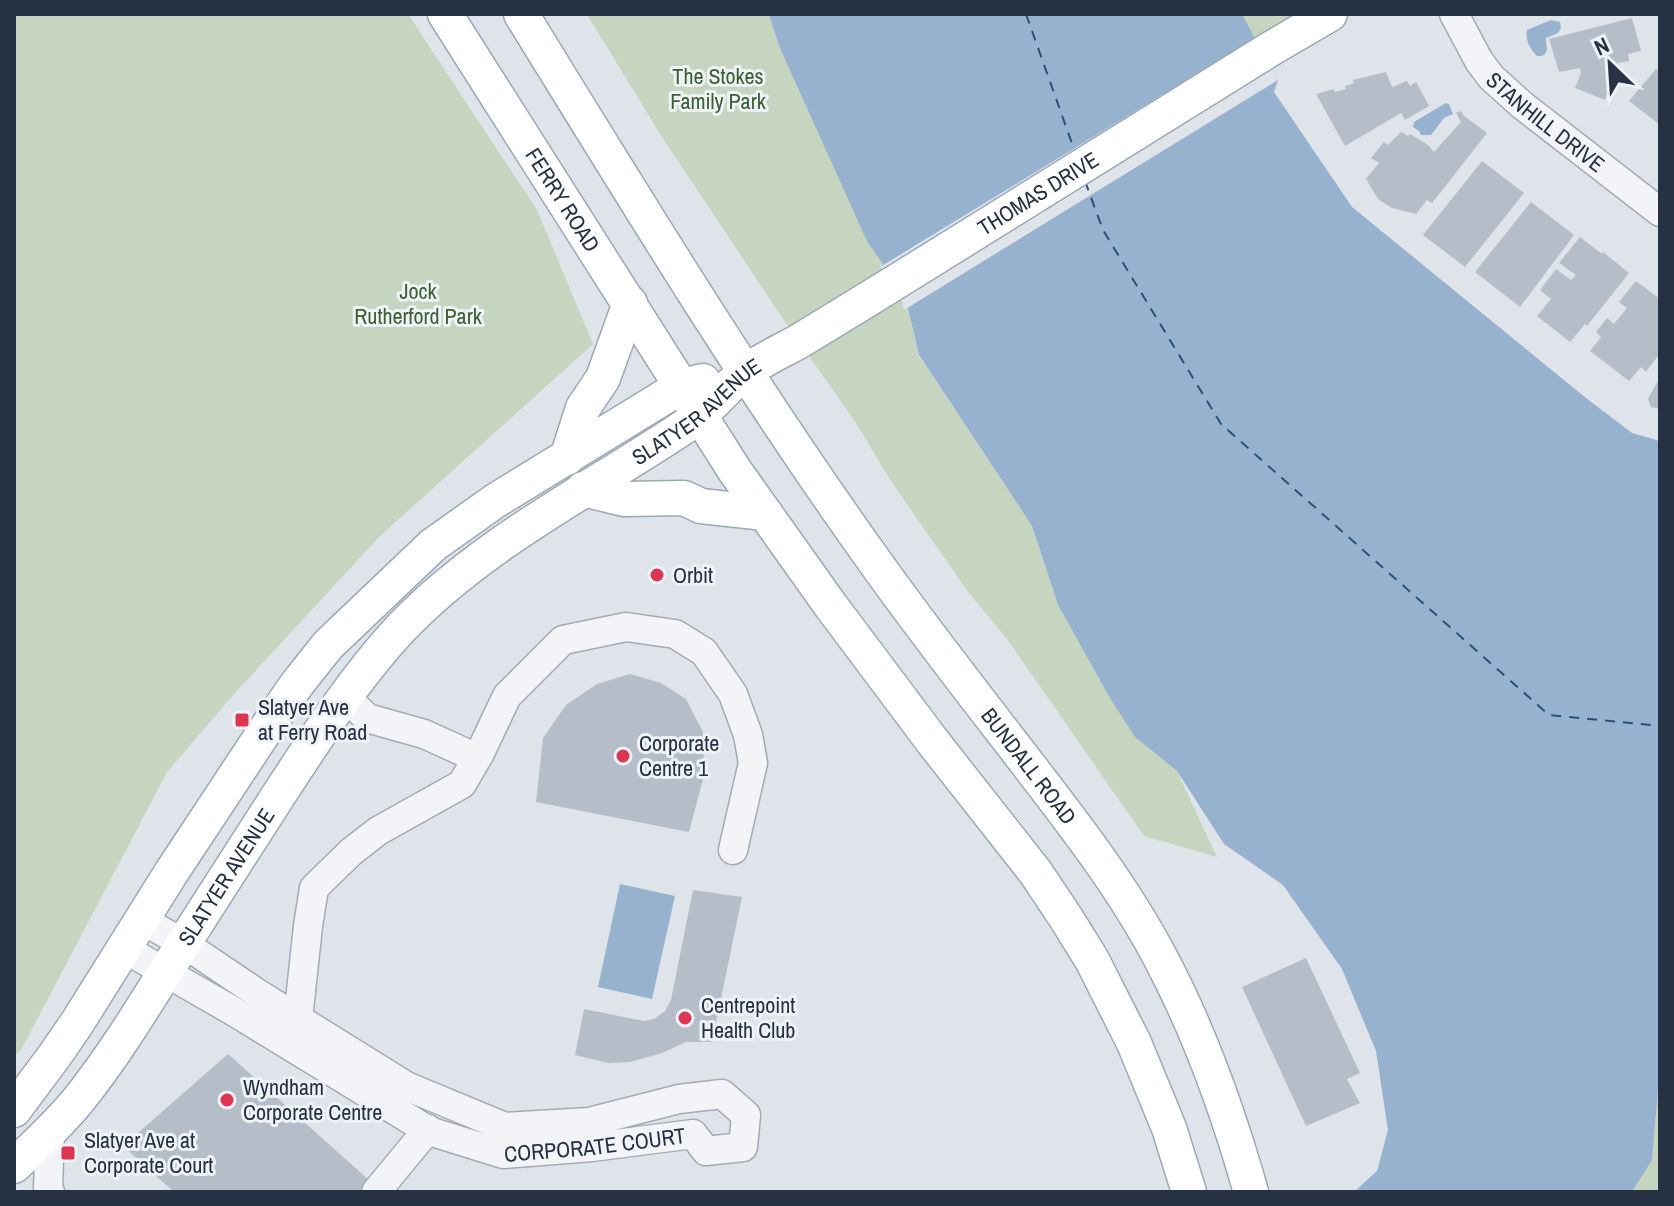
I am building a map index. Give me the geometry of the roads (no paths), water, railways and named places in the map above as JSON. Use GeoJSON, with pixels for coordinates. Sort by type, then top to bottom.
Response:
{"type":"FeatureCollection","features":[{"type":"Feature","properties":{"kind":"main road","name":"FERRY ROAD"},"geometry":{"type":"LineString","coordinates":[[445,14],[682,386]]}},
{"type":"Feature","properties":{"kind":"main road"},"geometry":{"type":"LineString","coordinates":[[521,14],[744,373]]}},
{"type":"Feature","properties":{"kind":"main road","name":"THOMAS DRIVE"},"geometry":{"type":"LineString","coordinates":[[744,373],[1330,14]]}},
{"type":"Feature","properties":{"kind":"main road"},"geometry":{"type":"LineString","coordinates":[[567,458],[583,408],[603,378],[630,303]]}},
{"type":"Feature","properties":{"kind":"main road","name":"SLATYER AVENUE"},"geometry":{"type":"LineString","coordinates":[[14,1110],[55,1055],[270,723],[328,645],[433,545],[495,501],[682,386],[744,373]]}},
{"type":"Feature","properties":{"kind":"main road","name":"SLATYER AVENUE"},"geometry":{"type":"LineString","coordinates":[[14,1166],[50,1133],[108,1060],[324,725],[367,666],[404,626],[476,562],[583,489],[700,416],[744,373]]}},
{"type":"Feature","properties":{"kind":"main road","name":"BUNDALL ROAD"},"geometry":{"type":"LineString","coordinates":[[744,373],[871,557],[1071,819],[1134,912],[1192,1024],[1217,1084],[1251,1192]]}},
{"type":"Feature","properties":{"kind":"main road"},"geometry":{"type":"LineString","coordinates":[[682,386],[765,513],[831,606],[1036,873],[1079,939],[1134,1043],[1169,1128],[1189,1192]]}},
{"type":"Feature","properties":{"kind":"main road"},"geometry":{"type":"LineString","coordinates":[[583,489],[624,499],[684,498],[701,506],[765,513]]}},
{"type":"Feature","properties":{"kind":"street","name":"STANHILL DRIVE"},"geometry":{"type":"LineString","coordinates":[[1454,14],[1491,77],[1522,105],[1660,212]]}},
{"type":"Feature","properties":{"kind":"street"},"geometry":{"type":"LineString","coordinates":[[298,1019],[314,888],[378,831],[462,784],[507,696],[563,640],[626,627],[675,634],[704,652],[733,694],[748,735],[753,763],[733,850]]}},
{"type":"Feature","properties":{"kind":"street"},"geometry":{"type":"LineString","coordinates":[[345,696],[367,718],[424,734],[477,758]]}},
{"type":"Feature","properties":{"kind":"street","name":"CORPORATE COURT"},"geometry":{"type":"LineString","coordinates":[[134,934],[183,943],[406,1086],[505,1127],[589,1122],[679,1099],[722,1094],[746,1115],[743,1147],[706,1151],[693,1134],[503,1154],[428,1129],[166,973],[134,934]]}},
{"type":"Feature","properties":{"kind":"street"},"geometry":{"type":"LineString","coordinates":[[376,1192],[428,1129]]}},
{"type":"Feature","properties":{"kind":"street"},"geometry":{"type":"LineString","coordinates":[[50,1133],[50,1192]]}},
{"type":"Feature","properties":{"kind":"water"},"geometry":{"type":"Polygon","coordinates":[[[769,14],[1242,14],[1278,80],[1274,92],[1352,207],[1632,433],[1660,441],[1660,1068],[1652,1160],[1632,1192],[1354,1192],[1377,1171],[1388,1130],[1376,1051],[1342,969],[1283,885],[1224,844],[1177,771],[1135,737],[1111,700],[1058,605],[1032,526],[919,355],[905,296],[867,241],[779,46],[769,14]]]}},
{"type":"Feature","properties":{"kind":"water"},"geometry":{"type":"Polygon","coordinates":[[[1551,20],[1560,22],[1561,28],[1558,33],[1546,38],[1546,52],[1537,56],[1529,44],[1527,30],[1551,20]]]}},
{"type":"Feature","properties":{"kind":"water"},"geometry":{"type":"Polygon","coordinates":[[[1446,103],[1453,114],[1444,118],[1431,135],[1421,135],[1413,127],[1414,122],[1446,103]]]}},
{"type":"Feature","properties":{"kind":"water"},"geometry":{"type":"Polygon","coordinates":[[[620,884],[675,896],[652,999],[598,987],[620,884]]]}},
{"type":"Feature","properties":{"kind":"place","name":"Orbit"},"geometry":{"type":"Point","coordinates":[657,575]}},
{"type":"Feature","properties":{"kind":"place","name":"Slatyer Ave at Ferry Road"},"geometry":{"type":"Point","coordinates":[242,720]}},
{"type":"Feature","properties":{"kind":"place","name":"Corporate Centre 1"},"geometry":{"type":"Point","coordinates":[623,756]}},
{"type":"Feature","properties":{"kind":"place","name":"Centrepoint Health Club"},"geometry":{"type":"Point","coordinates":[685,1018]}},
{"type":"Feature","properties":{"kind":"place","name":"Wyndham Corporate Centre"},"geometry":{"type":"Point","coordinates":[227,1100]}},
{"type":"Feature","properties":{"kind":"place","name":"Slatyer Ave at Corporate Court"},"geometry":{"type":"Point","coordinates":[68,1153]}},
{"type":"Feature","properties":{"kind":"park label","name":"The Stokes Family Park"},"geometry":{"type":"Point","coordinates":[718,88]}},
{"type":"Feature","properties":{"kind":"park label","name":"Jock Rutherford Park"},"geometry":{"type":"Point","coordinates":[418,304]}}]}
